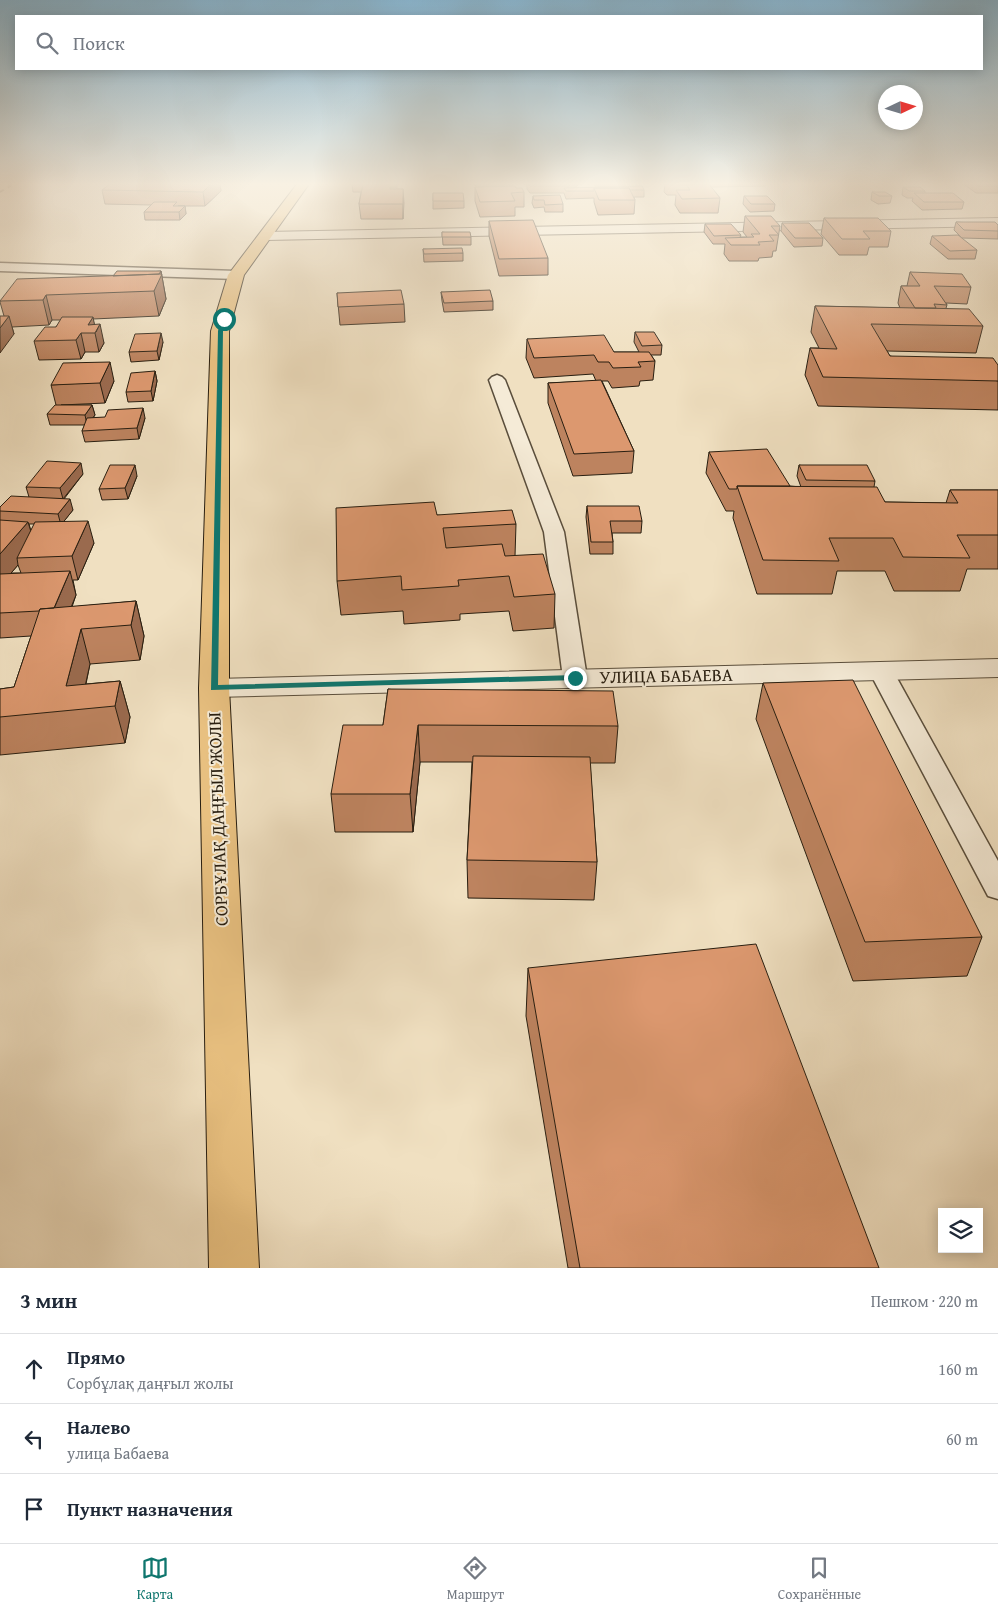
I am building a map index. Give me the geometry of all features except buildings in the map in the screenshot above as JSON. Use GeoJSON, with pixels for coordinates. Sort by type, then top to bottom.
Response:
{"type":"FeatureCollection","features":[{"type":"Feature","properties":{"kind":"main road","name":"СОРБҰЛАҚ ДАҢҒЫЛ ЖОЛЫ"},"geometry":{"type":"LineString","coordinates":[[234,1268],[214,688],[220,331],[236,275],[260,243]]}},
{"type":"Feature","properties":{"kind":"street","name":"УЛИЦА БАБАЕВА"},"geometry":{"type":"LineString","coordinates":[[214,688],[998,668]]}},
{"type":"Feature","properties":{"kind":"lane"},"geometry":{"type":"LineString","coordinates":[[0,267],[236,275]]}},
{"type":"Feature","properties":{"kind":"lane"},"geometry":{"type":"LineString","coordinates":[[497,380],[554,532],[575,678]]}},
{"type":"Feature","properties":{"kind":"lane"},"geometry":{"type":"LineString","coordinates":[[881,670],[998,888]]}},
{"type":"Feature","properties":{"kind":"route"},"geometry":{"type":"LineString","coordinates":[[224,319],[220,331],[214,688],[575,678]]}}]}
